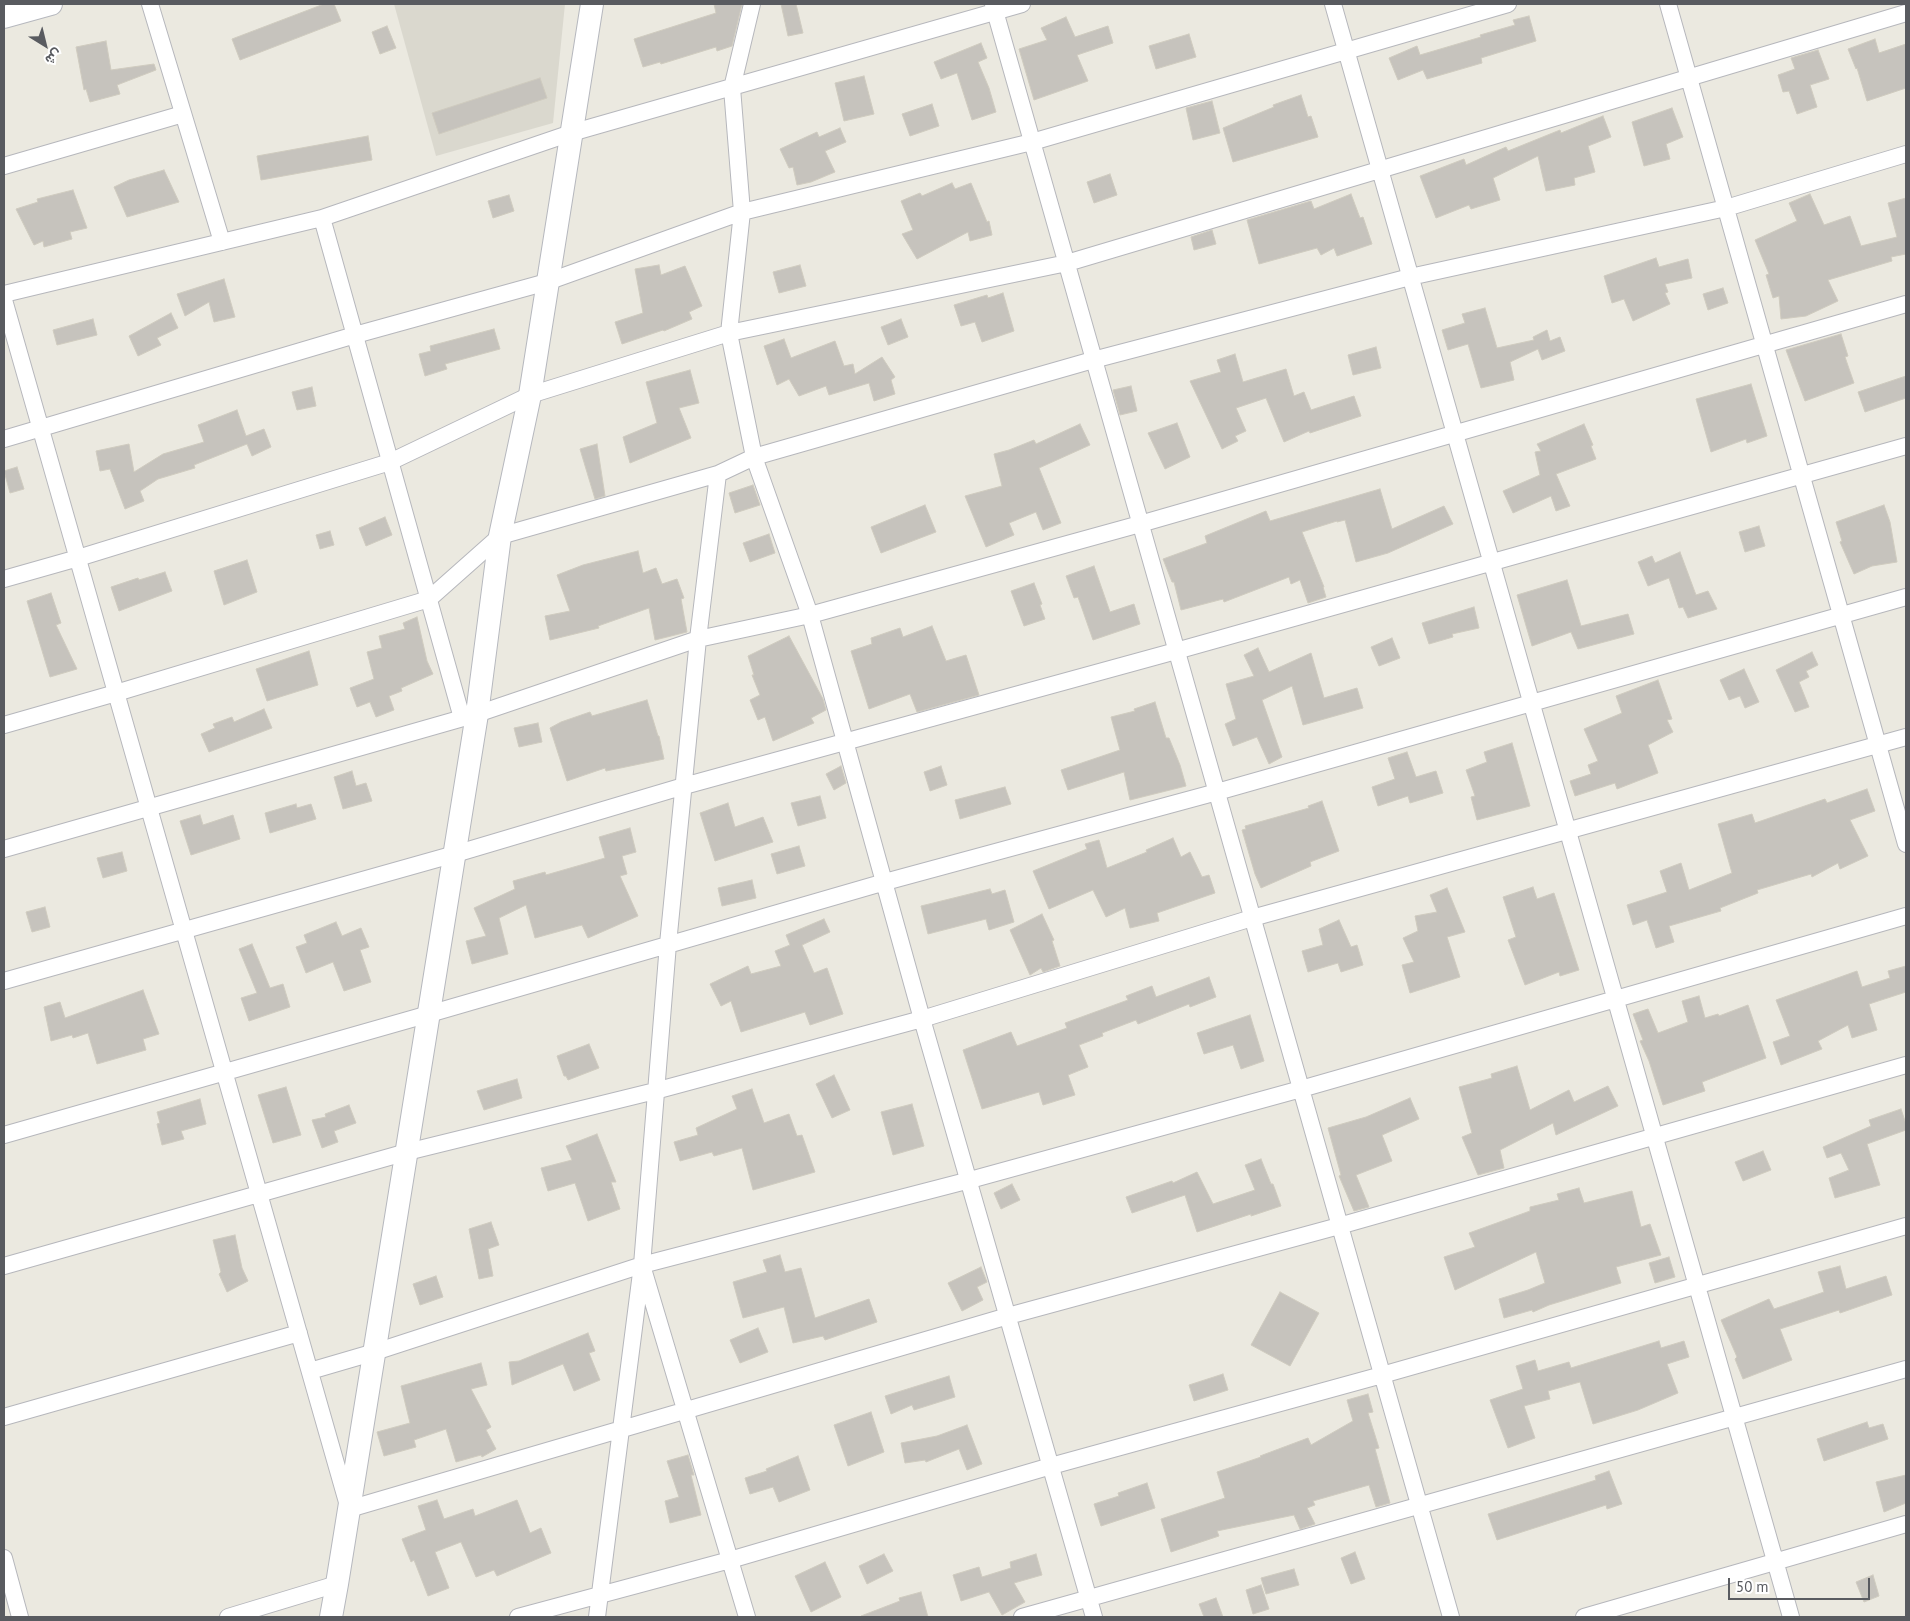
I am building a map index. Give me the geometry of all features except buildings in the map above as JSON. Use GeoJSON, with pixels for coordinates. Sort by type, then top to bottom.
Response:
{"type":"FeatureCollection","features":[{"type":"Feature","properties":{"kind":"street"},"geometry":{"type":"LineString","coordinates":[[4,17],[51,4]]}},
{"type":"Feature","properties":{"kind":"street"},"geometry":{"type":"LineString","coordinates":[[150,4],[222,242]]}},
{"type":"Feature","properties":{"kind":"street"},"geometry":{"type":"LineString","coordinates":[[331,1617],[455,854],[470,716],[500,536],[530,395],[592,4]]}},
{"type":"Feature","properties":{"kind":"street"},"geometry":{"type":"LineString","coordinates":[[752,4],[732,88],[742,212],[729,333],[754,457],[810,615],[922,1019],[970,1180],[1094,1617]]}},
{"type":"Feature","properties":{"kind":"street"},"geometry":{"type":"LineString","coordinates":[[4,294],[322,218],[571,133],[732,88],[994,8],[1022,4]]}},
{"type":"Feature","properties":{"kind":"street"},"geometry":{"type":"LineString","coordinates":[[1333,4],[1791,1617]]}},
{"type":"Feature","properties":{"kind":"street"},"geometry":{"type":"LineString","coordinates":[[4,439],[355,335],[547,282],[742,212],[1032,142],[1508,4]]}},
{"type":"Feature","properties":{"kind":"street"},"geometry":{"type":"LineString","coordinates":[[1668,4],[1906,844]]}},
{"type":"Feature","properties":{"kind":"street"},"geometry":{"type":"LineString","coordinates":[[994,8],[1450,1617]]}},
{"type":"Feature","properties":{"kind":"street"},"geometry":{"type":"LineString","coordinates":[[4,579],[390,462],[530,395],[729,333],[1067,263],[1906,13]]}},
{"type":"Feature","properties":{"kind":"street"},"geometry":{"type":"LineString","coordinates":[[4,166],[183,114]]}},
{"type":"Feature","properties":{"kind":"street"},"geometry":{"type":"LineString","coordinates":[[4,725],[429,599],[500,536],[718,474],[754,457],[1093,360],[1410,277],[1726,208],[1906,154]]}},
{"type":"Feature","properties":{"kind":"street"},"geometry":{"type":"LineString","coordinates":[[322,218],[429,599],[470,716]]}},
{"type":"Feature","properties":{"kind":"street"},"geometry":{"type":"LineString","coordinates":[[4,300],[350,1509]]}},
{"type":"Feature","properties":{"kind":"street"},"geometry":{"type":"LineString","coordinates":[[4,849],[470,716],[698,639],[810,615],[1140,524],[1906,304]]}},
{"type":"Feature","properties":{"kind":"street"},"geometry":{"type":"LineString","coordinates":[[4,981],[455,854],[684,786],[1176,651],[1906,446]]}},
{"type":"Feature","properties":{"kind":"street"},"geometry":{"type":"LineString","coordinates":[[597,1617],[642,1265],[668,944],[698,639],[718,474]]}},
{"type":"Feature","properties":{"kind":"street"},"geometry":{"type":"LineString","coordinates":[[4,1135],[885,882],[1217,792],[1906,597]]}},
{"type":"Feature","properties":{"kind":"street"},"geometry":{"type":"LineString","coordinates":[[4,1266],[407,1152],[655,1091],[922,1019],[1252,918],[1906,737]]}},
{"type":"Feature","properties":{"kind":"street"},"geometry":{"type":"LineString","coordinates":[[310,1371],[375,1352],[642,1265],[970,1180],[1301,1089],[1906,916]]}},
{"type":"Feature","properties":{"kind":"street"},"geometry":{"type":"LineString","coordinates":[[350,1509],[1008,1316],[1339,1226],[1906,1065]]}},
{"type":"Feature","properties":{"kind":"street"},"geometry":{"type":"LineString","coordinates":[[518,1617],[730,1560],[1051,1466],[1382,1375],[1906,1226]]}},
{"type":"Feature","properties":{"kind":"street"},"geometry":{"type":"LineString","coordinates":[[642,1265],[747,1617]]}},
{"type":"Feature","properties":{"kind":"street"},"geometry":{"type":"LineString","coordinates":[[4,1417],[299,1333]]}},
{"type":"Feature","properties":{"kind":"street"},"geometry":{"type":"LineString","coordinates":[[1022,1617],[1906,1369]]}},
{"type":"Feature","properties":{"kind":"street"},"geometry":{"type":"LineString","coordinates":[[1584,1617],[1906,1524]]}},
{"type":"Feature","properties":{"kind":"street"},"geometry":{"type":"LineString","coordinates":[[4,1558],[20,1617]]}},
{"type":"Feature","properties":{"kind":"street"},"geometry":{"type":"LineString","coordinates":[[228,1617],[337,1584]]}},
{"type":"Feature","properties":{"kind":"shaded area"},"geometry":{"type":"Polygon","coordinates":[[[394,4],[565,4],[553,123],[436,156],[394,4]]]}}]}
